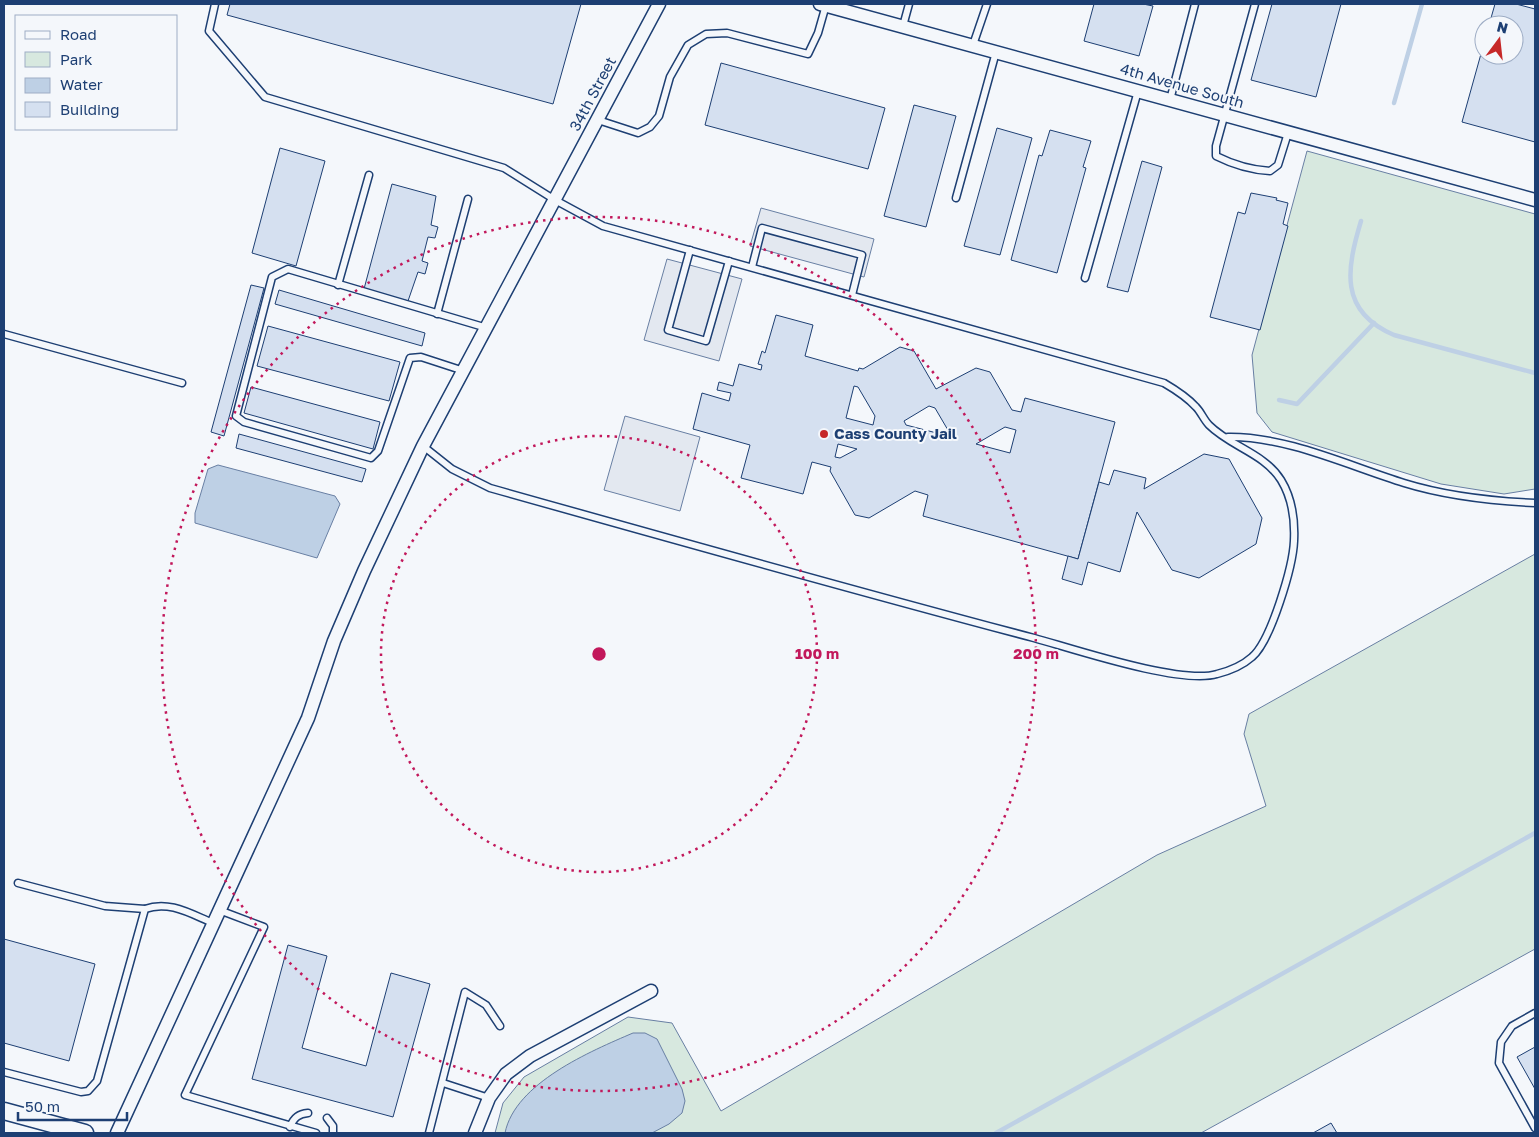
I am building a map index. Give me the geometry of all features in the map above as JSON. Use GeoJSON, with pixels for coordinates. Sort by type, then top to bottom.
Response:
{"type":"FeatureCollection","features":[{"type":"Feature","properties":{"kind":"street","name":"34th Street"},"geometry":{"type":"LineString","coordinates":[[117,1133],[308,718],[334,640],[364,571],[423,446],[659,4]]}},
{"type":"Feature","properties":{"kind":"street","name":"4th Avenue South"},"geometry":{"type":"LineString","coordinates":[[823,4],[1535,200]]}},
{"type":"Feature","properties":{"kind":"street"},"geometry":{"type":"LineString","coordinates":[[475,1133],[489,1098],[506,1074],[530,1056],[651,991]]}},
{"type":"Feature","properties":{"kind":"street"},"geometry":{"type":"LineString","coordinates":[[4,1111],[85,1133]]}},
{"type":"Feature","properties":{"kind":"lane"},"geometry":{"type":"LineString","coordinates":[[215,4],[209,31],[265,97],[504,168],[555,200],[604,226],[1164,384],[1179,392],[1197,408],[1209,426],[1259,457],[1281,480],[1292,508],[1295,542],[1279,606],[1263,644],[1253,657],[1235,668],[1214,676],[1194,677],[1157,671],[980,624],[490,488],[452,469],[423,446]]}},
{"type":"Feature","properties":{"kind":"lane"},"geometry":{"type":"LineString","coordinates":[[598,120],[638,132],[650,127],[659,116],[670,77],[688,45],[706,34],[727,33],[808,54],[818,34],[823,4]]}},
{"type":"Feature","properties":{"kind":"lane"},"geometry":{"type":"LineString","coordinates":[[904,26],[909,4]]}},
{"type":"Feature","properties":{"kind":"lane"},"geometry":{"type":"LineString","coordinates":[[974,45],[987,4]]}},
{"type":"Feature","properties":{"kind":"lane"},"geometry":{"type":"LineString","coordinates":[[1170,100],[1196,4]]}},
{"type":"Feature","properties":{"kind":"lane"},"geometry":{"type":"LineString","coordinates":[[1255,4],[1216,146],[1216,156],[1225,161],[1259,170],[1270,170],[1278,164],[1288,133]]}},
{"type":"Feature","properties":{"kind":"lane"},"geometry":{"type":"LineString","coordinates":[[956,198],[996,52]]}},
{"type":"Feature","properties":{"kind":"lane"},"geometry":{"type":"LineString","coordinates":[[1085,278],[1138,91]]}},
{"type":"Feature","properties":{"kind":"lane"},"geometry":{"type":"LineString","coordinates":[[338,285],[369,175]]}},
{"type":"Feature","properties":{"kind":"lane"},"geometry":{"type":"LineString","coordinates":[[437,314],[468,199]]}},
{"type":"Feature","properties":{"kind":"lane"},"geometry":{"type":"LineString","coordinates":[[752,267],[762,228],[862,255],[852,295]]}},
{"type":"Feature","properties":{"kind":"lane"},"geometry":{"type":"LineString","coordinates":[[690,250],[668,330],[706,341],[729,261]]}},
{"type":"Feature","properties":{"kind":"lane"},"geometry":{"type":"LineString","coordinates":[[464,370],[421,357],[410,358],[378,451],[371,458],[244,422],[236,416],[272,277],[288,269],[487,328]]}},
{"type":"Feature","properties":{"kind":"lane"},"geometry":{"type":"LineString","coordinates":[[4,334],[182,383]]}},
{"type":"Feature","properties":{"kind":"lane"},"geometry":{"type":"LineString","coordinates":[[1226,437],[1248,437],[1282,444],[1416,486],[1489,501],[1535,503]]}},
{"type":"Feature","properties":{"kind":"lane"},"geometry":{"type":"LineString","coordinates":[[18,883],[105,906],[145,909],[155,906],[168,906],[213,923]]}},
{"type":"Feature","properties":{"kind":"lane"},"geometry":{"type":"LineString","coordinates":[[4,1072],[81,1092],[94,1087],[145,909]]}},
{"type":"Feature","properties":{"kind":"lane"},"geometry":{"type":"LineString","coordinates":[[219,910],[264,927],[185,1095],[316,1133]]}},
{"type":"Feature","properties":{"kind":"lane"},"geometry":{"type":"LineString","coordinates":[[429,1133],[465,992],[486,1005],[500,1026]]}},
{"type":"Feature","properties":{"kind":"lane"},"geometry":{"type":"LineString","coordinates":[[1535,1013],[1512,1026],[1502,1042],[1499,1064],[1535,1128]]}},
{"type":"Feature","properties":{"kind":"lane"},"geometry":{"type":"LineString","coordinates":[[443,1083],[489,1098]]}},
{"type":"Feature","properties":{"kind":"lane"},"geometry":{"type":"LineString","coordinates":[[290,1127],[292,1121],[300,1114],[308,1113]]}},
{"type":"Feature","properties":{"kind":"lane"},"geometry":{"type":"LineString","coordinates":[[327,1118],[333,1126],[333,1133]]}},
{"type":"Feature","properties":{"kind":"green space"},"geometry":{"type":"Polygon","coordinates":[[[1307,151],[1535,214],[1535,489],[1504,494],[1441,484],[1272,432],[1257,413],[1252,355],[1307,151]]]}},
{"type":"Feature","properties":{"kind":"green space"},"geometry":{"type":"Polygon","coordinates":[[[1535,554],[1535,949],[1201,1133],[495,1133],[503,1103],[524,1077],[628,1017],[672,1023],[721,1111],[1157,855],[1266,806],[1244,734],[1249,714],[1535,554]]]}},
{"type":"Feature","properties":{"kind":"shaded area"},"geometry":{"type":"Polygon","coordinates":[[[761,208],[874,239],[864,277],[750,246],[761,208]]]}},
{"type":"Feature","properties":{"kind":"shaded area"},"geometry":{"type":"Polygon","coordinates":[[[667,259],[742,279],[719,361],[644,340],[667,259]]]}},
{"type":"Feature","properties":{"kind":"shaded area"},"geometry":{"type":"Polygon","coordinates":[[[625,416],[700,437],[680,511],[604,490],[625,416]]]}},
{"type":"Feature","properties":{"kind":"water"},"geometry":{"type":"Polygon","coordinates":[[[218,465],[335,496],[340,504],[317,558],[195,523],[195,513],[208,469],[218,465]]]}},
{"type":"Feature","properties":{"kind":"water"},"geometry":{"type":"Polygon","coordinates":[[[633,1033],[645,1033],[657,1039],[682,1089],[685,1101],[682,1113],[669,1124],[652,1133],[505,1133],[512,1115],[523,1099],[539,1084],[577,1059],[633,1033]]]}},
{"type":"Feature","properties":{"kind":"building"},"geometry":{"type":"Polygon","coordinates":[[[230,4],[581,4],[553,104],[227,15],[230,4]]]}},
{"type":"Feature","properties":{"kind":"building"},"geometry":{"type":"Polygon","coordinates":[[[1094,4],[1143,4],[1153,6],[1139,56],[1084,41],[1094,4]]]}},
{"type":"Feature","properties":{"kind":"building"},"geometry":{"type":"Polygon","coordinates":[[[1272,4],[1341,4],[1316,97],[1251,80],[1272,4]]]}},
{"type":"Feature","properties":{"kind":"building"},"geometry":{"type":"Polygon","coordinates":[[[1495,4],[1516,4],[1535,9],[1535,142],[1462,122],[1478,65],[1524,65],[1524,15],[1492,15],[1495,4]]]}},
{"type":"Feature","properties":{"kind":"building"},"geometry":{"type":"Polygon","coordinates":[[[721,63],[885,108],[868,169],[705,125],[721,63]]]}},
{"type":"Feature","properties":{"kind":"building"},"geometry":{"type":"Polygon","coordinates":[[[914,105],[956,116],[926,227],[884,216],[914,105]]]}},
{"type":"Feature","properties":{"kind":"building"},"geometry":{"type":"Polygon","coordinates":[[[997,128],[1032,138],[1000,255],[964,246],[997,128]]]}},
{"type":"Feature","properties":{"kind":"building"},"geometry":{"type":"Polygon","coordinates":[[[1050,130],[1091,141],[1083,167],[1086,168],[1057,273],[1011,260],[1039,155],[1042,156],[1050,130]]]}},
{"type":"Feature","properties":{"kind":"building"},"geometry":{"type":"Polygon","coordinates":[[[280,148],[325,161],[296,266],[252,253],[280,148]]]}},
{"type":"Feature","properties":{"kind":"building"},"geometry":{"type":"Polygon","coordinates":[[[1142,161],[1162,167],[1128,292],[1107,287],[1142,161]]]}},
{"type":"Feature","properties":{"kind":"building"},"geometry":{"type":"Polygon","coordinates":[[[392,184],[436,196],[431,225],[438,227],[435,238],[428,237],[422,261],[428,263],[425,274],[418,272],[408,301],[364,289],[392,184]]]}},
{"type":"Feature","properties":{"kind":"building"},"geometry":{"type":"Polygon","coordinates":[[[1251,193],[1277,198],[1276,200],[1288,203],[1283,224],[1288,226],[1260,330],[1210,317],[1238,212],[1245,214],[1251,193]]]}},
{"type":"Feature","properties":{"kind":"building"},"geometry":{"type":"Polygon","coordinates":[[[251,285],[264,288],[224,436],[211,432],[251,285]]]}},
{"type":"Feature","properties":{"kind":"building"},"geometry":{"type":"Polygon","coordinates":[[[279,290],[425,333],[422,346],[275,304],[279,290]]]}},
{"type":"Feature","properties":{"kind":"building","name":"Cass County Jail"},"geometry":{"type":"Polygon","coordinates":[[[776,315],[813,325],[805,356],[858,371],[859,368],[863,369],[900,347],[914,351],[936,389],[976,368],[990,372],[1012,410],[1021,412],[1025,398],[1115,422],[1078,559],[923,516],[928,495],[915,491],[869,518],[855,515],[830,471],[831,467],[812,462],[803,494],[741,478],[750,445],[693,429],[702,393],[729,401],[731,393],[717,390],[719,382],[733,386],[739,364],[761,370],[762,365],[758,364],[762,351],[765,353],[776,315]],[[854,386],[846,418],[873,425],[875,416],[858,387],[854,386]],[[929,406],[904,421],[906,425],[952,437],[935,408],[929,406]],[[1005,427],[976,444],[1010,453],[1016,430],[1005,427]],[[838,444],[835,457],[840,458],[857,449],[838,444]]]}},
{"type":"Feature","properties":{"kind":"building"},"geometry":{"type":"Polygon","coordinates":[[[268,326],[400,362],[389,401],[257,366],[268,326]]]}},
{"type":"Feature","properties":{"kind":"building"},"geometry":{"type":"Polygon","coordinates":[[[251,387],[380,422],[373,449],[244,413],[251,387]]]}},
{"type":"Feature","properties":{"kind":"building"},"geometry":{"type":"Polygon","coordinates":[[[239,434],[366,469],[362,482],[236,448],[239,434]]]}},
{"type":"Feature","properties":{"kind":"building"},"geometry":{"type":"Polygon","coordinates":[[[1204,454],[1229,459],[1262,518],[1256,544],[1199,578],[1172,570],[1137,512],[1120,572],[1088,562],[1082,585],[1062,579],[1068,556],[1078,559],[1099,482],[1109,485],[1114,470],[1146,478],[1144,489],[1204,454]]]}},
{"type":"Feature","properties":{"kind":"building"},"geometry":{"type":"Polygon","coordinates":[[[4,939],[95,964],[69,1061],[4,1043],[4,939]]]}},
{"type":"Feature","properties":{"kind":"building"},"geometry":{"type":"Polygon","coordinates":[[[288,945],[327,956],[302,1048],[366,1066],[391,973],[430,984],[393,1117],[252,1079],[288,945]]]}},
{"type":"Feature","properties":{"kind":"building"},"geometry":{"type":"Polygon","coordinates":[[[1535,1047],[1535,1089],[1517,1057],[1535,1047]]]}},
{"type":"Feature","properties":{"kind":"building"},"geometry":{"type":"Polygon","coordinates":[[[1331,1123],[1337,1133],[1313,1133],[1331,1123]]]}},
{"type":"Feature","properties":{"kind":"waterway"},"geometry":{"type":"LineString","coordinates":[[1394,103],[1422,4]]}},
{"type":"Feature","properties":{"kind":"waterway"},"geometry":{"type":"LineString","coordinates":[[1361,221],[1352,255],[1351,287],[1355,301],[1363,314],[1376,325],[1394,335],[1535,373]]}},
{"type":"Feature","properties":{"kind":"waterway"},"geometry":{"type":"LineString","coordinates":[[1279,400],[1297,404],[1374,323]]}},
{"type":"Feature","properties":{"kind":"waterway"},"geometry":{"type":"LineString","coordinates":[[996,1133],[1535,833]]}},
{"type":"Feature","properties":{"kind":"place","name":"Cass County Jail"},"geometry":{"type":"Point","coordinates":[824,434]}}]}
